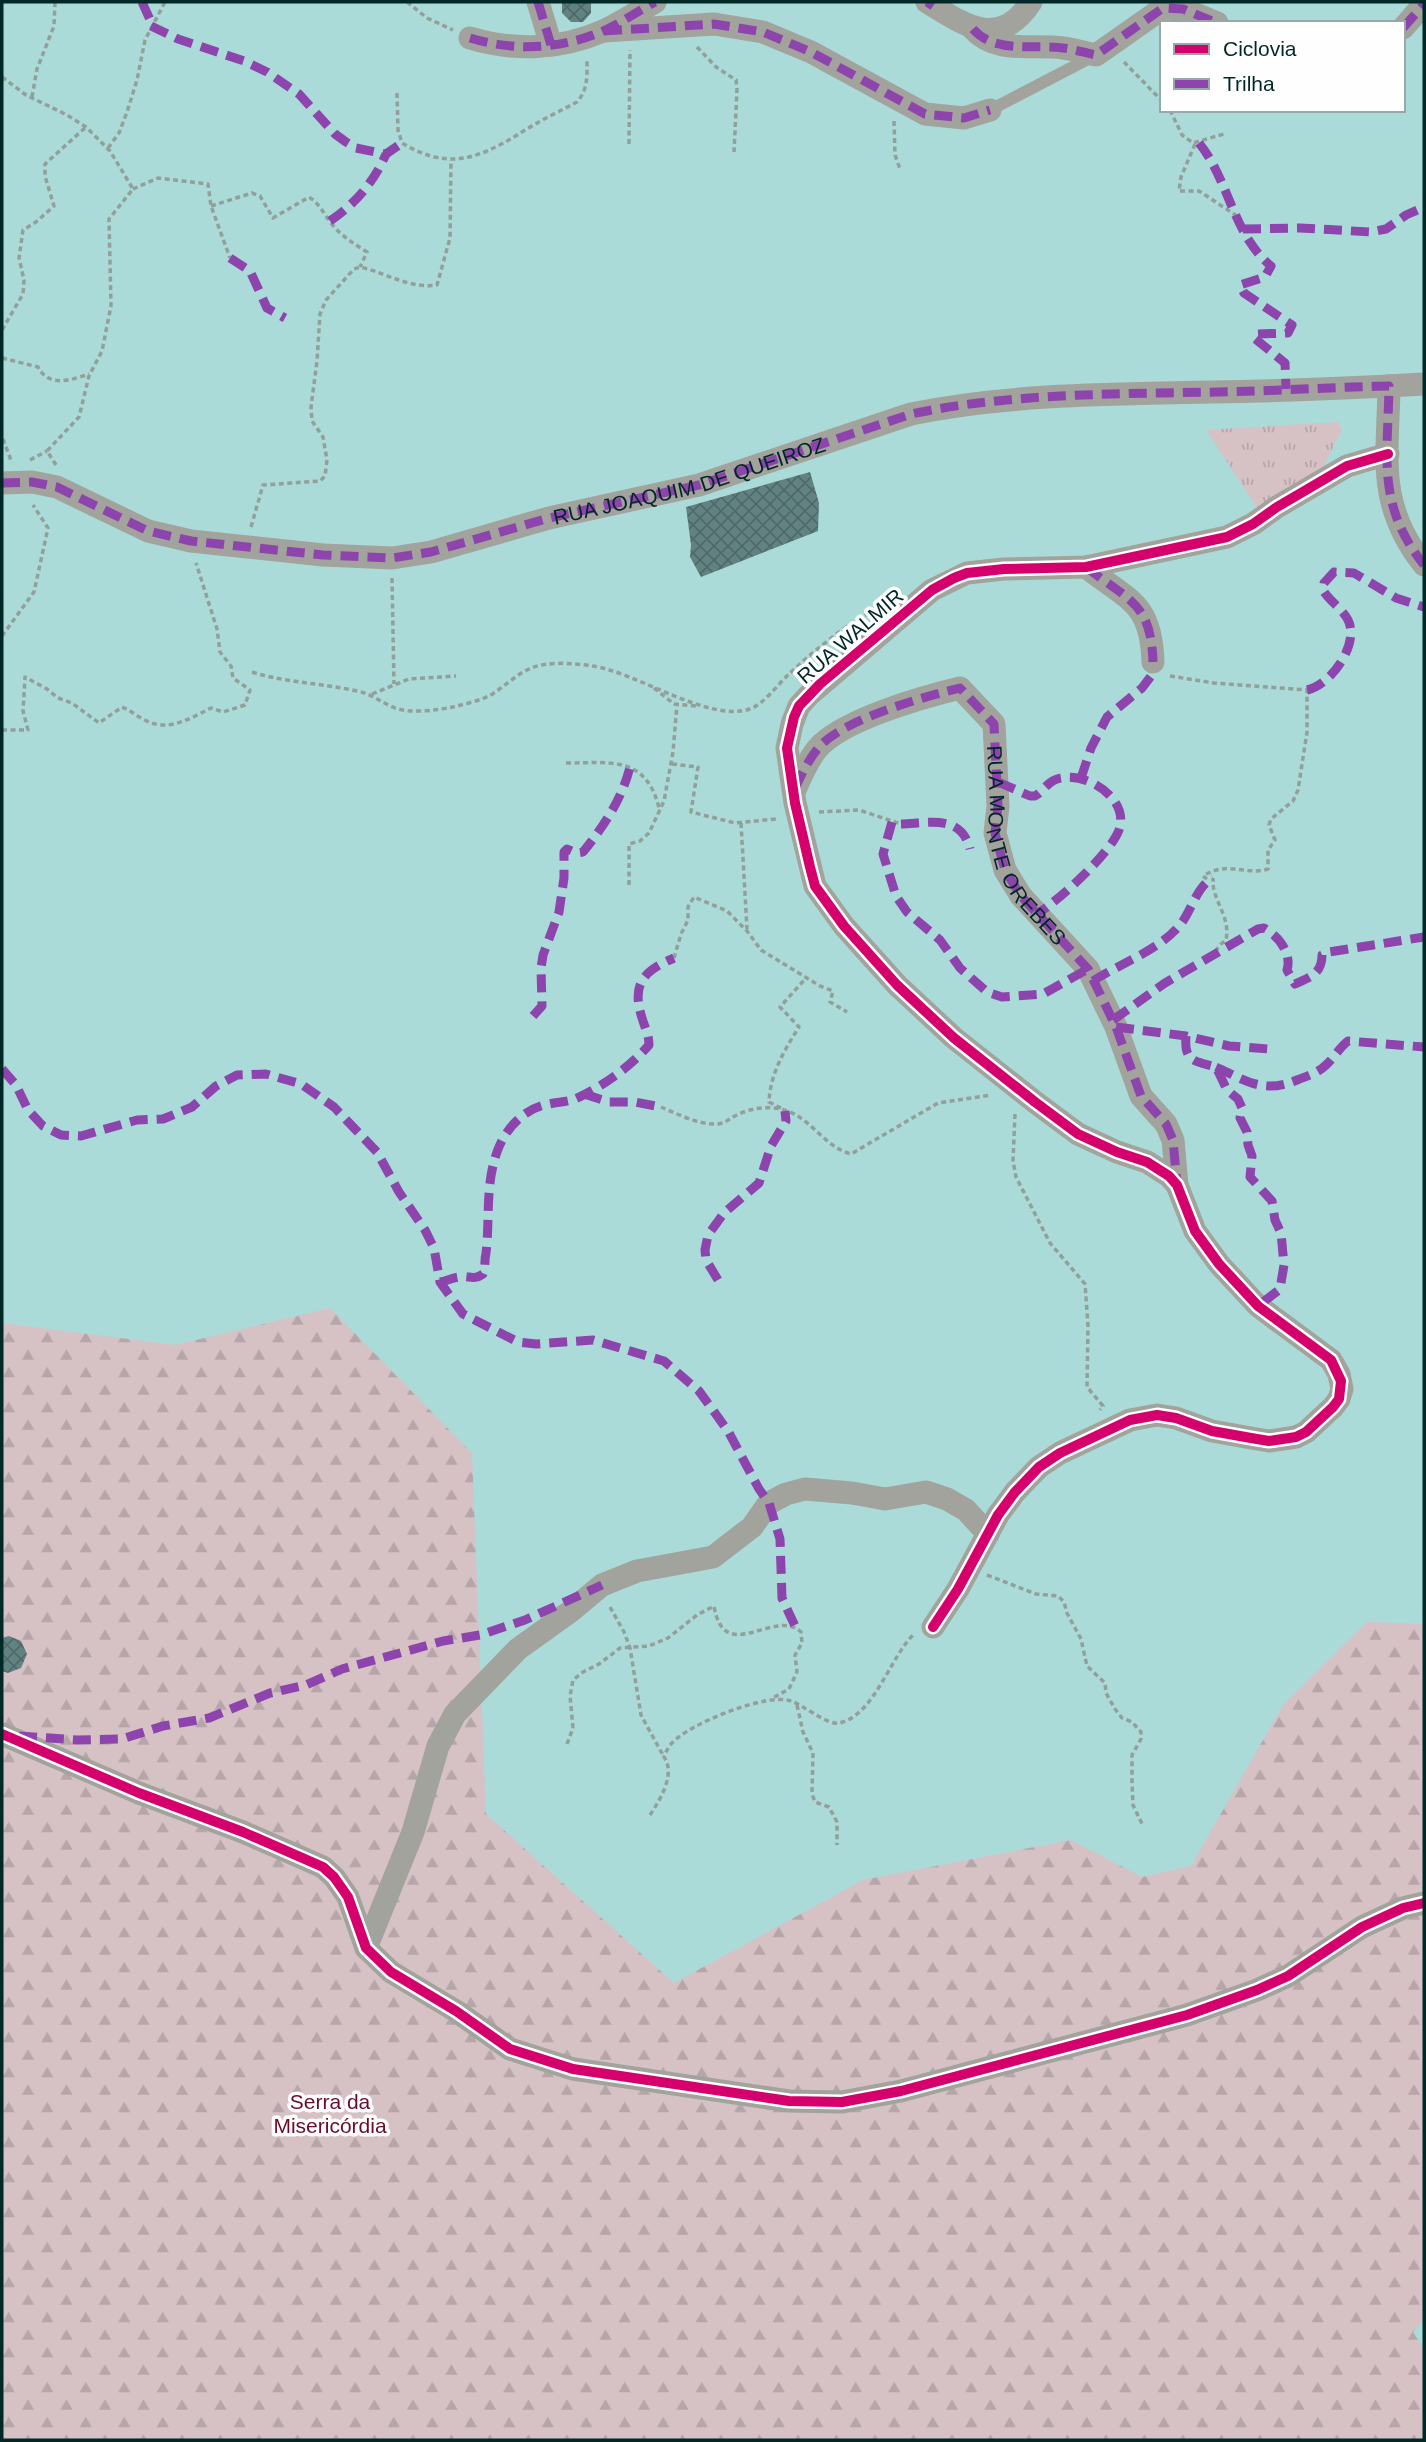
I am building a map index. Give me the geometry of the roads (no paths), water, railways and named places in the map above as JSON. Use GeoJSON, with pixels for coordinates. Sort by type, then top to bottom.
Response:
{"type":"FeatureCollection","features":[{"type":"Feature","properties":{"kind":"street"},"geometry":{"type":"LineString","coordinates":[[538,2],[551,45]]}},
{"type":"Feature","properties":{"kind":"street"},"geometry":{"type":"LineString","coordinates":[[595,34],[655,2]]}},
{"type":"Feature","properties":{"kind":"street"},"geometry":{"type":"LineString","coordinates":[[927,2],[973,29],[984,39],[999,44],[1102,52],[1163,8],[1183,9],[1212,21]]}},
{"type":"Feature","properties":{"kind":"street"},"geometry":{"type":"LineString","coordinates":[[973,29],[1001,27],[1016,18],[1031,2]]}},
{"type":"Feature","properties":{"kind":"street"},"geometry":{"type":"LineString","coordinates":[[1405,26],[1424,4]]}},
{"type":"Feature","properties":{"kind":"street"},"geometry":{"type":"LineString","coordinates":[[470,38],[510,48],[551,45],[595,34],[714,24],[763,32],[803,49],[925,114],[964,118],[990,110]]}},
{"type":"Feature","properties":{"kind":"street","name":"RUA JOAQUIM DE QUEIROZ"},"geometry":{"type":"LineString","coordinates":[[2,483],[32,482],[57,487],[148,531],[191,541],[323,555],[392,558],[431,552],[549,518],[699,485],[911,414],[945,407],[995,401],[1127,394],[1424,384]]}},
{"type":"Feature","properties":{"kind":"street"},"geometry":{"type":"LineString","coordinates":[[1389,386],[1388,492],[1393,510],[1410,546],[1424,565]]}},
{"type":"Feature","properties":{"kind":"street","name":"RUA WALMIR"},"geometry":{"type":"LineString","coordinates":[[1177,1185],[1169,1176],[1147,1162],[1109,1149],[1079,1134],[1014,1089],[897,985],[844,926],[815,886],[787,748],[792,724],[799,706],[820,684],[932,590],[954,578],[982,571],[1086,567],[1227,537],[1254,524],[1277,507],[1347,466],[1388,454]]}},
{"type":"Feature","properties":{"kind":"street"},"geometry":{"type":"LineString","coordinates":[[1086,567],[1140,609],[1149,626],[1153,662]]}},
{"type":"Feature","properties":{"kind":"street","name":"RUA MONTE OREBES"},"geometry":{"type":"LineString","coordinates":[[794,792],[812,756],[826,740],[862,720],[932,694],[960,688],[994,724],[998,806],[995,833],[1005,870],[1021,897],[1088,969],[1116,1027],[1141,1096],[1166,1124],[1173,1140],[1177,1185]]}},
{"type":"Feature","properties":{"kind":"street"},"geometry":{"type":"LineString","coordinates":[[933,1628],[1015,1492],[1039,1467],[1060,1453],[1130,1420],[1157,1415],[1176,1418],[1212,1431],[1269,1441],[1283,1440],[1306,1432],[1339,1399],[1341,1381],[1331,1360],[1258,1306],[1219,1265],[1195,1231],[1177,1185]]}},
{"type":"Feature","properties":{"kind":"street"},"geometry":{"type":"LineString","coordinates":[[366,1948],[413,1832],[438,1746],[454,1714],[518,1649],[571,1612],[602,1586],[637,1571],[713,1557],[752,1527],[769,1503],[786,1494],[805,1489],[885,1499],[926,1492],[947,1499],[966,1510],[988,1534]]}},
{"type":"Feature","properties":{"kind":"street"},"geometry":{"type":"LineString","coordinates":[[2,1734],[323,1867],[348,1897],[366,1948],[391,1972],[456,2011],[510,2049],[573,2069],[776,2099],[842,2102],[914,2088],[1186,2015],[1288,1976],[1362,1927],[1403,1908],[1424,1903]]}},
{"type":"Feature","properties":{"kind":"lane"},"geometry":{"type":"LineString","coordinates":[[990,110],[1102,52]]}},
{"type":"Feature","properties":{"kind":"park label","name":"Serra da Misericórdia"},"geometry":{"type":"Point","coordinates":[330,2113]}}]}
